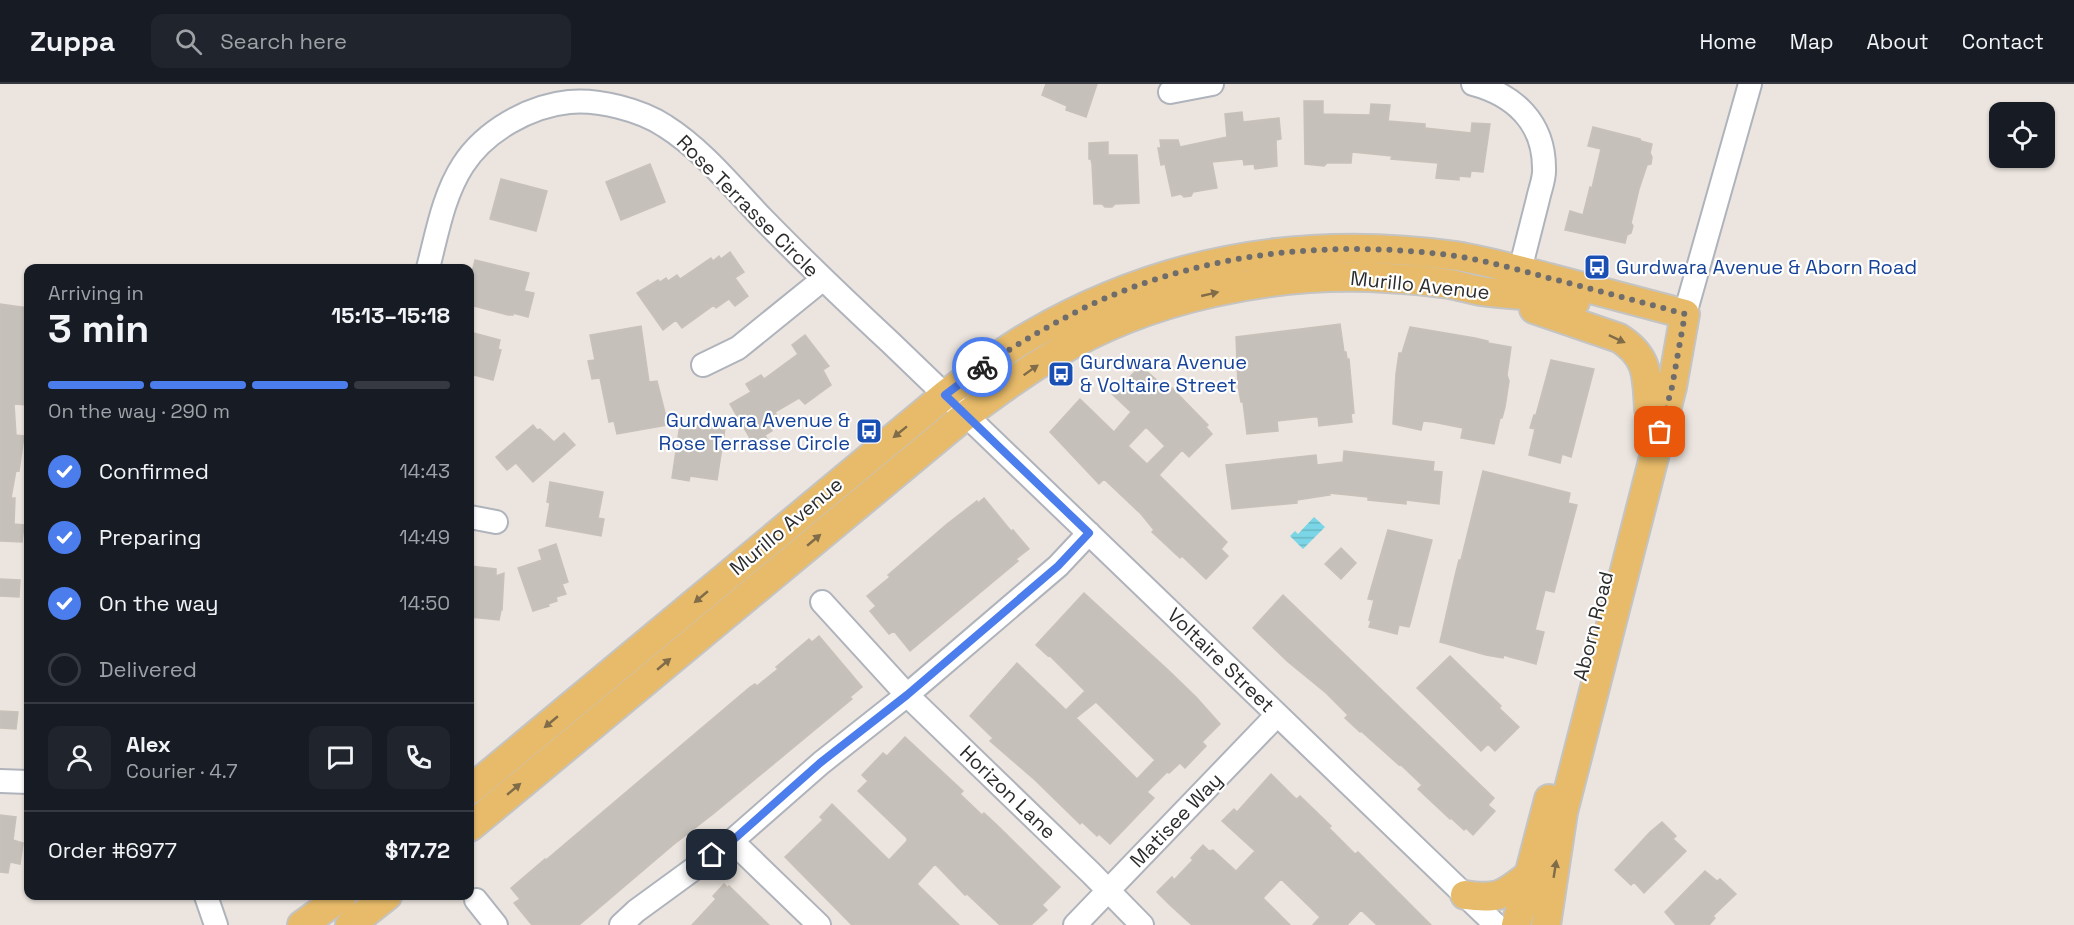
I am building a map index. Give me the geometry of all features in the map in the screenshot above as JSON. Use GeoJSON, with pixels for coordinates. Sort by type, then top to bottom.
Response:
{"type":"FeatureCollection","features":[{"type":"Feature","properties":{"kind":"main road","name":"Murillo Avenue"},"geometry":{"type":"LineString","coordinates":[[474,787],[981,367],[1031,335],[1089,305],[1158,278],[1270,253],[1336,248],[1395,249],[1458,257],[1520,270],[1684,322]]}},
{"type":"Feature","properties":{"kind":"main road","name":"Murillo Avenue"},"geometry":{"type":"LineString","coordinates":[[474,824],[966,415],[1052,355],[1095,333],[1185,300],[1288,280],[1339,277],[1387,278],[1450,284],[1481,291],[1555,297],[1684,322]]}},
{"type":"Feature","properties":{"kind":"main road"},"geometry":{"type":"LineString","coordinates":[[1481,291],[1619,338],[1629,345],[1638,354],[1648,376],[1649,409]]}},
{"type":"Feature","properties":{"kind":"main road","name":"Aborn Road"},"geometry":{"type":"LineString","coordinates":[[1516,925],[1649,409],[1684,322]]}},
{"type":"Feature","properties":{"kind":"main road","name":"Aborn Road"},"geometry":{"type":"LineString","coordinates":[[1546,925],[1563,812],[1672,387],[1684,322]]}},
{"type":"Feature","properties":{"kind":"main road"},"geometry":{"type":"LineString","coordinates":[[1465,895],[1487,898],[1505,894],[1530,875]]}},
{"type":"Feature","properties":{"kind":"main road"},"geometry":{"type":"LineString","coordinates":[[302,925],[336,900]]}},
{"type":"Feature","properties":{"kind":"main road"},"geometry":{"type":"LineString","coordinates":[[350,925],[382,900]]}},
{"type":"Feature","properties":{"kind":"street"},"geometry":{"type":"LineString","coordinates":[[1170,92],[1212,84]]}},
{"type":"Feature","properties":{"kind":"street"},"geometry":{"type":"LineString","coordinates":[[1473,84],[1486,87],[1510,99],[1524,111],[1534,126],[1542,147],[1545,170],[1520,270]]}},
{"type":"Feature","properties":{"kind":"street","name":"Aborn Road"},"geometry":{"type":"LineString","coordinates":[[1684,322],[1750,84]]}},
{"type":"Feature","properties":{"kind":"street","name":"Rose Terrasse Circle"},"geometry":{"type":"LineString","coordinates":[[429,264],[444,207],[463,165],[484,141],[512,121],[545,107],[570,102],[594,102],[641,114],[665,126],[699,152],[822,280],[945,395]]}},
{"type":"Feature","properties":{"kind":"street"},"geometry":{"type":"LineString","coordinates":[[703,365],[738,348],[822,280]]}},
{"type":"Feature","properties":{"kind":"street","name":"Voltaire Street"},"geometry":{"type":"LineString","coordinates":[[945,395],[1496,925]]}},
{"type":"Feature","properties":{"kind":"street"},"geometry":{"type":"LineString","coordinates":[[474,518],[496,522]]}},
{"type":"Feature","properties":{"kind":"street"},"geometry":{"type":"LineString","coordinates":[[621,925],[732,841],[820,763],[907,695],[1058,566],[1089,533]]}},
{"type":"Feature","properties":{"kind":"street","name":"Horizon Lane"},"geometry":{"type":"LineString","coordinates":[[822,602],[907,695],[1142,925]]}},
{"type":"Feature","properties":{"kind":"street","name":"Matisee Way"},"geometry":{"type":"LineString","coordinates":[[1075,925],[1277,715]]}},
{"type":"Feature","properties":{"kind":"street"},"geometry":{"type":"LineString","coordinates":[[0,781],[24,782]]}},
{"type":"Feature","properties":{"kind":"street"},"geometry":{"type":"LineString","coordinates":[[732,841],[819,925]]}},
{"type":"Feature","properties":{"kind":"street"},"geometry":{"type":"LineString","coordinates":[[207,900],[216,925]]}},
{"type":"Feature","properties":{"kind":"street"},"geometry":{"type":"LineString","coordinates":[[476,900],[496,925]]}},
{"type":"Feature","properties":{"kind":"water"},"geometry":{"type":"Polygon","coordinates":[[[1314,517],[1325,527],[1303,549],[1290,536],[1295,531],[1298,534],[1314,517]]]}},
{"type":"Feature","properties":{"kind":"building"},"geometry":{"type":"Polygon","coordinates":[[[1046,84],[1097,84],[1086,117],[1066,110],[1067,106],[1042,95],[1046,84]]]}},
{"type":"Feature","properties":{"kind":"building"},"geometry":{"type":"Polygon","coordinates":[[[1304,101],[1323,101],[1323,114],[1370,115],[1371,104],[1390,105],[1388,121],[1425,124],[1425,128],[1471,133],[1472,123],[1490,124],[1483,172],[1471,171],[1470,177],[1459,176],[1459,180],[1436,178],[1438,163],[1391,159],[1392,156],[1352,152],[1351,163],[1327,163],[1324,166],[1305,164],[1304,101]]]}},
{"type":"Feature","properties":{"kind":"building"},"geometry":{"type":"Polygon","coordinates":[[[1242,112],[1243,122],[1279,118],[1281,139],[1276,140],[1277,166],[1255,169],[1254,164],[1244,165],[1243,159],[1212,162],[1217,188],[1193,192],[1191,196],[1184,197],[1181,194],[1172,196],[1165,164],[1161,165],[1158,148],[1161,148],[1160,140],[1178,140],[1180,147],[1227,137],[1225,114],[1242,112]]]}},
{"type":"Feature","properties":{"kind":"building"},"geometry":{"type":"Polygon","coordinates":[[[1593,127],[1652,144],[1651,164],[1647,165],[1639,189],[1631,223],[1633,226],[1625,243],[1565,230],[1570,211],[1583,215],[1590,187],[1592,188],[1601,149],[1588,146],[1593,127]]]}},
{"type":"Feature","properties":{"kind":"building"},"geometry":{"type":"Polygon","coordinates":[[[1108,142],[1108,155],[1137,155],[1139,203],[1115,204],[1112,207],[1094,204],[1089,143],[1108,142]]]}},
{"type":"Feature","properties":{"kind":"building"},"geometry":{"type":"Polygon","coordinates":[[[650,164],[665,202],[621,220],[606,182],[650,164]]]}},
{"type":"Feature","properties":{"kind":"building"},"geometry":{"type":"Polygon","coordinates":[[[501,179],[547,191],[536,231],[490,219],[501,179]]]}},
{"type":"Feature","properties":{"kind":"building"},"geometry":{"type":"Polygon","coordinates":[[[730,252],[744,272],[735,278],[748,296],[735,306],[729,299],[716,308],[714,305],[682,328],[676,320],[663,330],[637,293],[658,280],[660,282],[666,278],[668,281],[677,275],[680,279],[711,258],[713,261],[719,256],[721,259],[730,252]]]}},
{"type":"Feature","properties":{"kind":"building"},"geometry":{"type":"Polygon","coordinates":[[[475,260],[529,273],[524,291],[534,293],[528,317],[513,313],[513,315],[508,315],[474,306],[475,260]]]}},
{"type":"Feature","properties":{"kind":"building"},"geometry":{"type":"Polygon","coordinates":[[[0,304],[24,307],[24,405],[14,404],[16,435],[24,436],[19,471],[16,470],[11,498],[15,498],[14,524],[24,525],[22,542],[0,541],[0,304]]]}},
{"type":"Feature","properties":{"kind":"building"},"geometry":{"type":"Polygon","coordinates":[[[1340,324],[1344,352],[1349,359],[1354,413],[1351,414],[1352,422],[1319,426],[1318,417],[1277,421],[1278,431],[1247,434],[1243,402],[1241,402],[1238,385],[1236,337],[1340,324]]]}},
{"type":"Feature","properties":{"kind":"building"},"geometry":{"type":"Polygon","coordinates":[[[641,326],[649,382],[657,381],[668,425],[617,434],[614,421],[609,422],[600,378],[592,379],[588,361],[595,360],[590,335],[641,326]]]}},
{"type":"Feature","properties":{"kind":"building"},"geometry":{"type":"Polygon","coordinates":[[[1410,327],[1475,338],[1511,347],[1505,407],[1494,444],[1461,438],[1463,428],[1433,422],[1423,421],[1421,430],[1393,424],[1399,353],[1402,353],[1410,327]]]}},
{"type":"Feature","properties":{"kind":"building"},"geometry":{"type":"Polygon","coordinates":[[[474,333],[500,340],[498,349],[501,350],[493,380],[474,375],[474,333]]]}},
{"type":"Feature","properties":{"kind":"building"},"geometry":{"type":"Polygon","coordinates":[[[805,335],[829,366],[823,370],[831,385],[805,404],[799,398],[775,412],[780,422],[771,427],[772,431],[765,435],[769,443],[757,450],[730,404],[751,392],[746,384],[761,375],[764,379],[798,354],[792,345],[805,335]]]}},
{"type":"Feature","properties":{"kind":"building"},"geometry":{"type":"Polygon","coordinates":[[[1551,360],[1594,369],[1571,457],[1562,454],[1560,463],[1529,455],[1535,429],[1530,428],[1534,415],[1536,415],[1551,360]]]}},
{"type":"Feature","properties":{"kind":"building"},"geometry":{"type":"Polygon","coordinates":[[[1141,366],[1161,384],[1168,388],[1170,386],[1208,425],[1206,427],[1212,434],[1189,457],[1182,450],[1159,475],[1227,542],[1221,549],[1228,556],[1206,579],[1152,532],[1154,530],[1141,514],[1104,479],[1099,484],[1050,432],[1080,399],[1114,432],[1131,412],[1112,394],[1141,366]],[[1146,427],[1128,446],[1147,464],[1165,446],[1146,427]]]}},
{"type":"Feature","properties":{"kind":"building"},"geometry":{"type":"Polygon","coordinates":[[[680,424],[725,428],[717,480],[690,476],[689,481],[672,478],[680,424]]]}},
{"type":"Feature","properties":{"kind":"building"},"geometry":{"type":"Polygon","coordinates":[[[533,425],[554,442],[564,433],[575,445],[533,482],[516,463],[507,470],[496,457],[533,425]]]}},
{"type":"Feature","properties":{"kind":"building"},"geometry":{"type":"Polygon","coordinates":[[[1344,451],[1434,462],[1433,471],[1442,472],[1439,504],[1406,500],[1406,504],[1329,493],[1330,495],[1297,500],[1297,503],[1232,509],[1226,465],[1316,455],[1317,465],[1343,462],[1344,451]]]}},
{"type":"Feature","properties":{"kind":"building"},"geometry":{"type":"Polygon","coordinates":[[[1483,471],[1570,493],[1568,503],[1577,505],[1554,592],[1545,590],[1535,630],[1544,632],[1536,664],[1504,655],[1503,658],[1486,655],[1440,642],[1483,471]]]}},
{"type":"Feature","properties":{"kind":"building"},"geometry":{"type":"Polygon","coordinates":[[[550,482],[603,492],[598,518],[604,519],[601,536],[546,526],[550,503],[547,502],[550,482]]]}},
{"type":"Feature","properties":{"kind":"building"},"geometry":{"type":"Polygon","coordinates":[[[984,498],[1029,549],[1016,559],[1018,561],[910,651],[894,631],[889,634],[870,611],[876,606],[867,596],[947,524],[984,498]]]}},
{"type":"Feature","properties":{"kind":"building"},"geometry":{"type":"Polygon","coordinates":[[[1388,530],[1432,540],[1409,627],[1399,625],[1397,634],[1369,627],[1374,600],[1368,599],[1388,530]]]}},
{"type":"Feature","properties":{"kind":"building"},"geometry":{"type":"Polygon","coordinates":[[[556,544],[568,582],[562,584],[566,594],[556,597],[557,601],[548,604],[549,606],[533,611],[518,568],[542,560],[539,550],[556,544]]]}},
{"type":"Feature","properties":{"kind":"building"},"geometry":{"type":"Polygon","coordinates":[[[1341,548],[1356,563],[1341,579],[1325,564],[1341,548]]]}},
{"type":"Feature","properties":{"kind":"building"},"geometry":{"type":"Polygon","coordinates":[[[474,566],[496,569],[496,576],[504,573],[502,610],[499,620],[474,617],[474,566]]]}},
{"type":"Feature","properties":{"kind":"building"},"geometry":{"type":"Polygon","coordinates":[[[0,579],[20,580],[19,597],[0,596],[0,579]]]}},
{"type":"Feature","properties":{"kind":"building"},"geometry":{"type":"Polygon","coordinates":[[[1084,593],[1167,669],[1220,724],[1202,742],[1206,746],[1185,768],[1180,763],[1169,773],[1167,772],[1147,792],[1154,798],[1110,844],[1082,822],[1080,824],[1035,780],[990,741],[993,738],[970,716],[1017,663],[1066,710],[1085,691],[1036,645],[1084,593]],[[1096,702],[1076,718],[1137,779],[1155,760],[1096,702]]]}},
{"type":"Feature","properties":{"kind":"building"},"geometry":{"type":"Polygon","coordinates":[[[1283,595],[1494,798],[1488,805],[1495,811],[1473,835],[1450,819],[1418,789],[1422,785],[1360,732],[1345,718],[1348,715],[1326,693],[1287,661],[1253,628],[1283,595]]]}},
{"type":"Feature","properties":{"kind":"building"},"geometry":{"type":"Polygon","coordinates":[[[819,636],[862,687],[850,697],[852,699],[579,925],[532,925],[514,903],[520,899],[511,888],[750,687],[755,684],[757,686],[778,669],[776,667],[809,639],[812,642],[819,636]]]}},
{"type":"Feature","properties":{"kind":"building"},"geometry":{"type":"Polygon","coordinates":[[[1450,656],[1519,727],[1495,751],[1488,744],[1481,751],[1417,688],[1450,656]]]}},
{"type":"Feature","properties":{"kind":"building"},"geometry":{"type":"Polygon","coordinates":[[[0,711],[18,712],[16,729],[0,728],[0,711]]]}},
{"type":"Feature","properties":{"kind":"building"},"geometry":{"type":"Polygon","coordinates":[[[905,737],[963,791],[960,794],[982,815],[984,813],[998,826],[1060,887],[1042,905],[1047,910],[1031,925],[1000,925],[967,894],[965,895],[935,864],[917,884],[959,925],[852,925],[785,857],[823,820],[820,817],[832,804],[889,860],[891,858],[907,841],[907,838],[858,791],[868,781],[862,775],[883,753],[887,756],[905,737]]]}},
{"type":"Feature","properties":{"kind":"building"},"geometry":{"type":"Polygon","coordinates":[[[1271,774],[1295,798],[1300,796],[1331,826],[1329,828],[1355,854],[1358,852],[1431,925],[1377,925],[1361,910],[1347,925],[1313,925],[1320,917],[1281,879],[1263,898],[1290,925],[1192,925],[1171,906],[1157,892],[1172,877],[1174,880],[1193,860],[1191,858],[1203,845],[1209,851],[1213,850],[1236,871],[1255,851],[1222,821],[1234,809],[1237,812],[1271,774]]]}},
{"type":"Feature","properties":{"kind":"building"},"geometry":{"type":"Polygon","coordinates":[[[0,815],[16,817],[13,840],[23,843],[20,864],[10,862],[8,873],[0,872],[0,815]]]}},
{"type":"Feature","properties":{"kind":"building"},"geometry":{"type":"Polygon","coordinates":[[[1662,822],[1676,836],[1673,839],[1686,851],[1644,893],[1634,882],[1631,885],[1615,870],[1662,822]]]}},
{"type":"Feature","properties":{"kind":"building"},"geometry":{"type":"Polygon","coordinates":[[[1705,871],[1717,881],[1720,879],[1736,894],[1713,916],[1715,918],[1709,925],[1676,925],[1665,912],[1705,871]]]}},
{"type":"Feature","properties":{"kind":"building"},"geometry":{"type":"Polygon","coordinates":[[[724,884],[728,888],[729,886],[769,925],[692,925],[716,899],[713,896],[724,884]]]}},
{"type":"Feature","properties":{"kind":"way so far"},"geometry":{"type":"LineString","coordinates":[[982,367],[1031,335],[1089,305],[1158,278],[1270,253],[1336,248],[1395,249],[1458,257],[1520,270],[1685,314],[1672,387],[1660,432]]}},
{"type":"Feature","properties":{"kind":"place","name":"Gurdwara Avenue & Aborn Road"},"geometry":{"type":"Point","coordinates":[1597,267]}},
{"type":"Feature","properties":{"kind":"place","name":"Gurdwara Avenue & Voltaire Street"},"geometry":{"type":"Point","coordinates":[1061,374]}},
{"type":"Feature","properties":{"kind":"place","name":"Gurdwara Avenue & Rose Terrasse Circle"},"geometry":{"type":"Point","coordinates":[869,431]}},
{"type":"Feature","properties":{"kind":"route"},"geometry":{"type":"LineString","coordinates":[[712,855],[732,841],[820,763],[907,695],[1058,566],[1089,533],[945,395],[982,367]]}}]}
